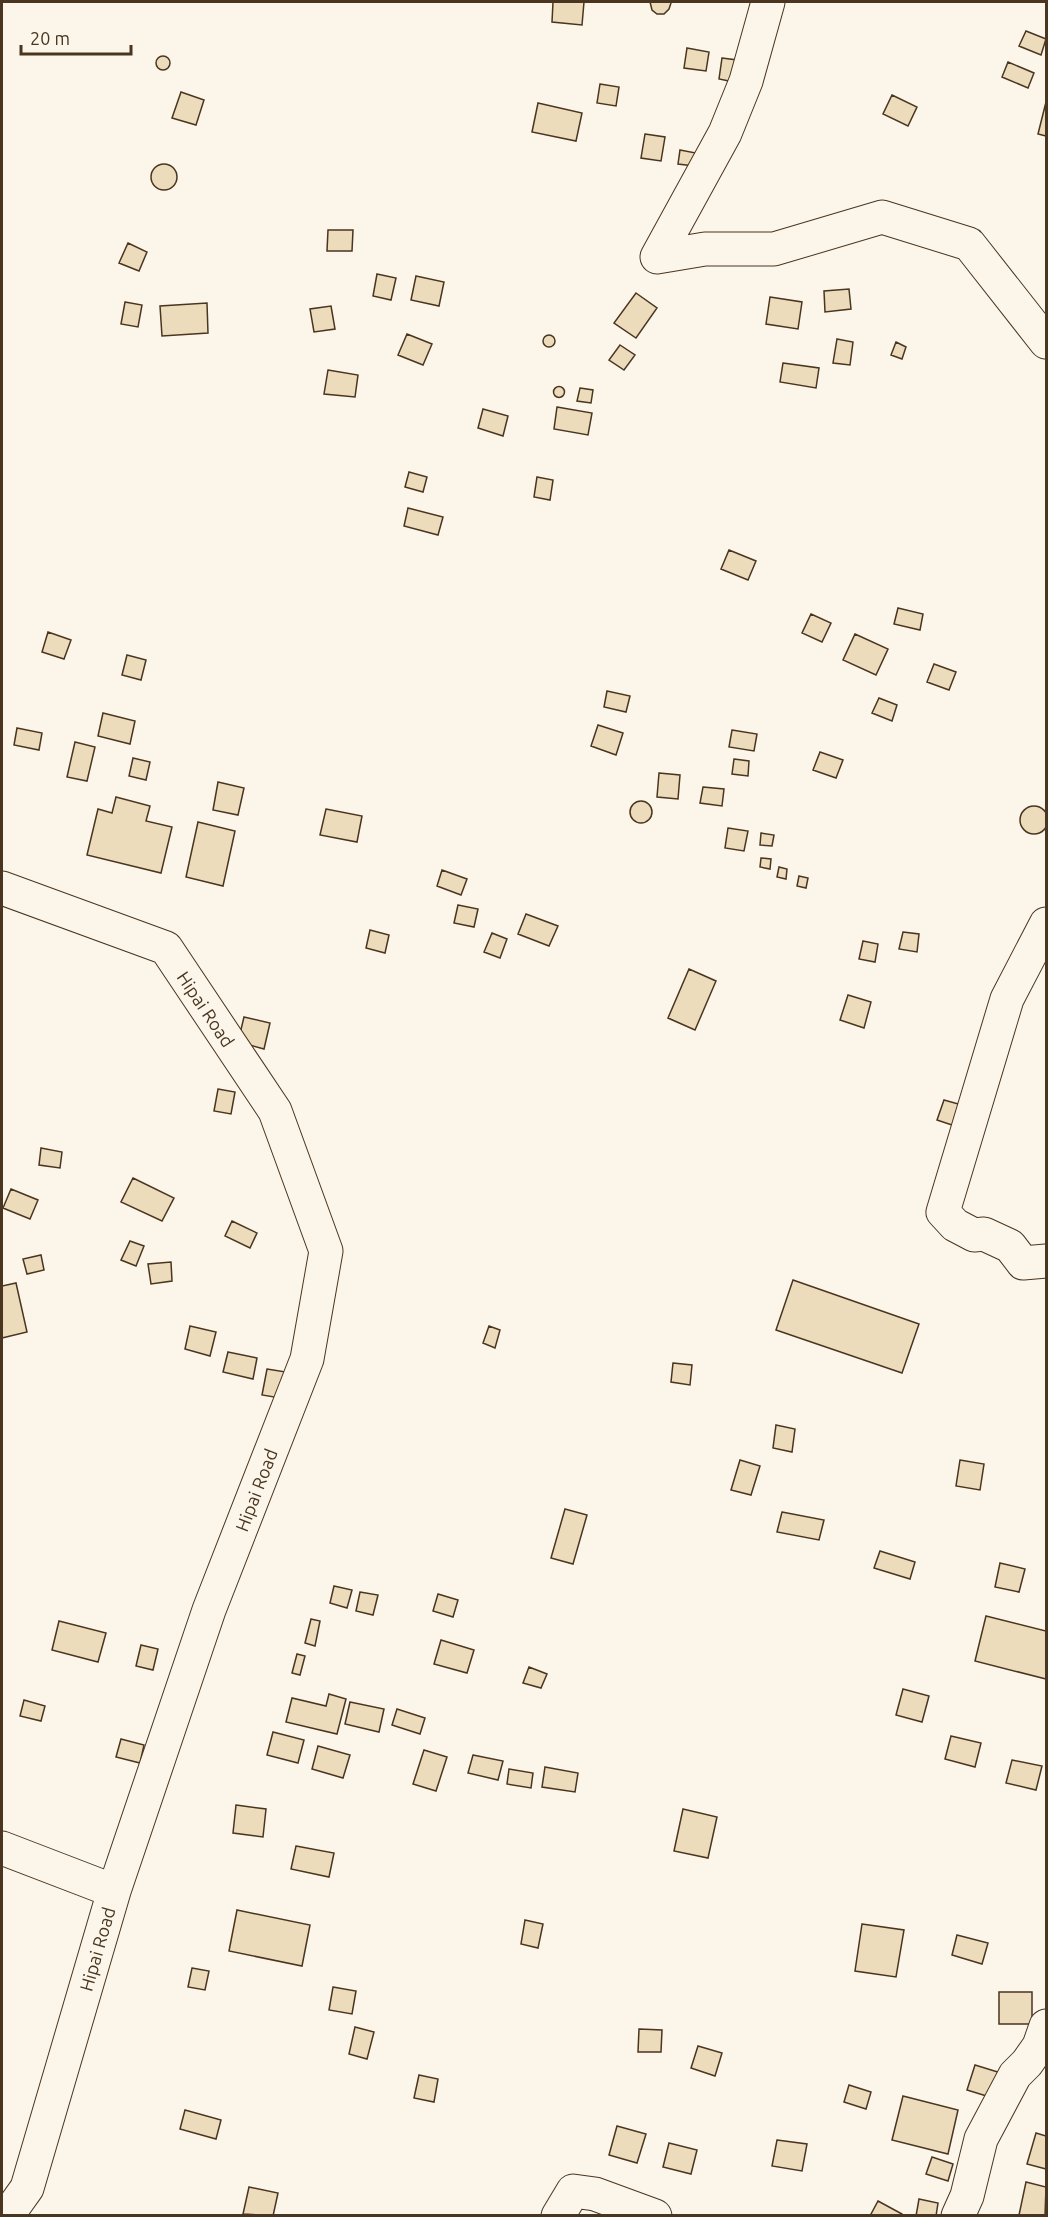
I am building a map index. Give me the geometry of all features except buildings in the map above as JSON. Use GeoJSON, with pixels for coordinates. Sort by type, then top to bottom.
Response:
{"type":"FeatureCollection","features":[{"type":"Feature","properties":{"kind":"street"},"geometry":{"type":"LineString","coordinates":[[768,2],[746,81],[725,133],[657,257],[705,249],[774,249],[882,217],[969,244],[1047,342]]}},
{"type":"Feature","properties":{"kind":"street","name":"Hipai Road"},"geometry":{"type":"LineString","coordinates":[[2,888],[166,948],[275,1111],[326,1251],[307,1359],[209,1610],[114,1891],[27,2188],[7,2216]]}},
{"type":"Feature","properties":{"kind":"street"},"geometry":{"type":"LineString","coordinates":[[1047,924],[1007,999],[943,1212],[956,1225],[974,1235],[984,1234],[1010,1246],[1023,1263],[1047,1261]]}},
{"type":"Feature","properties":{"kind":"street"},"geometry":{"type":"LineString","coordinates":[[2,1848],[114,1891]]}},
{"type":"Feature","properties":{"kind":"street"},"geometry":{"type":"LineString","coordinates":[[958,2216],[967,2196],[981,2139],[1015,2075],[1039,2046],[1047,2026]]}},
{"type":"Feature","properties":{"kind":"street"},"geometry":{"type":"LineString","coordinates":[[558,2215],[573,2191],[595,2194],[655,2216]]}}]}
